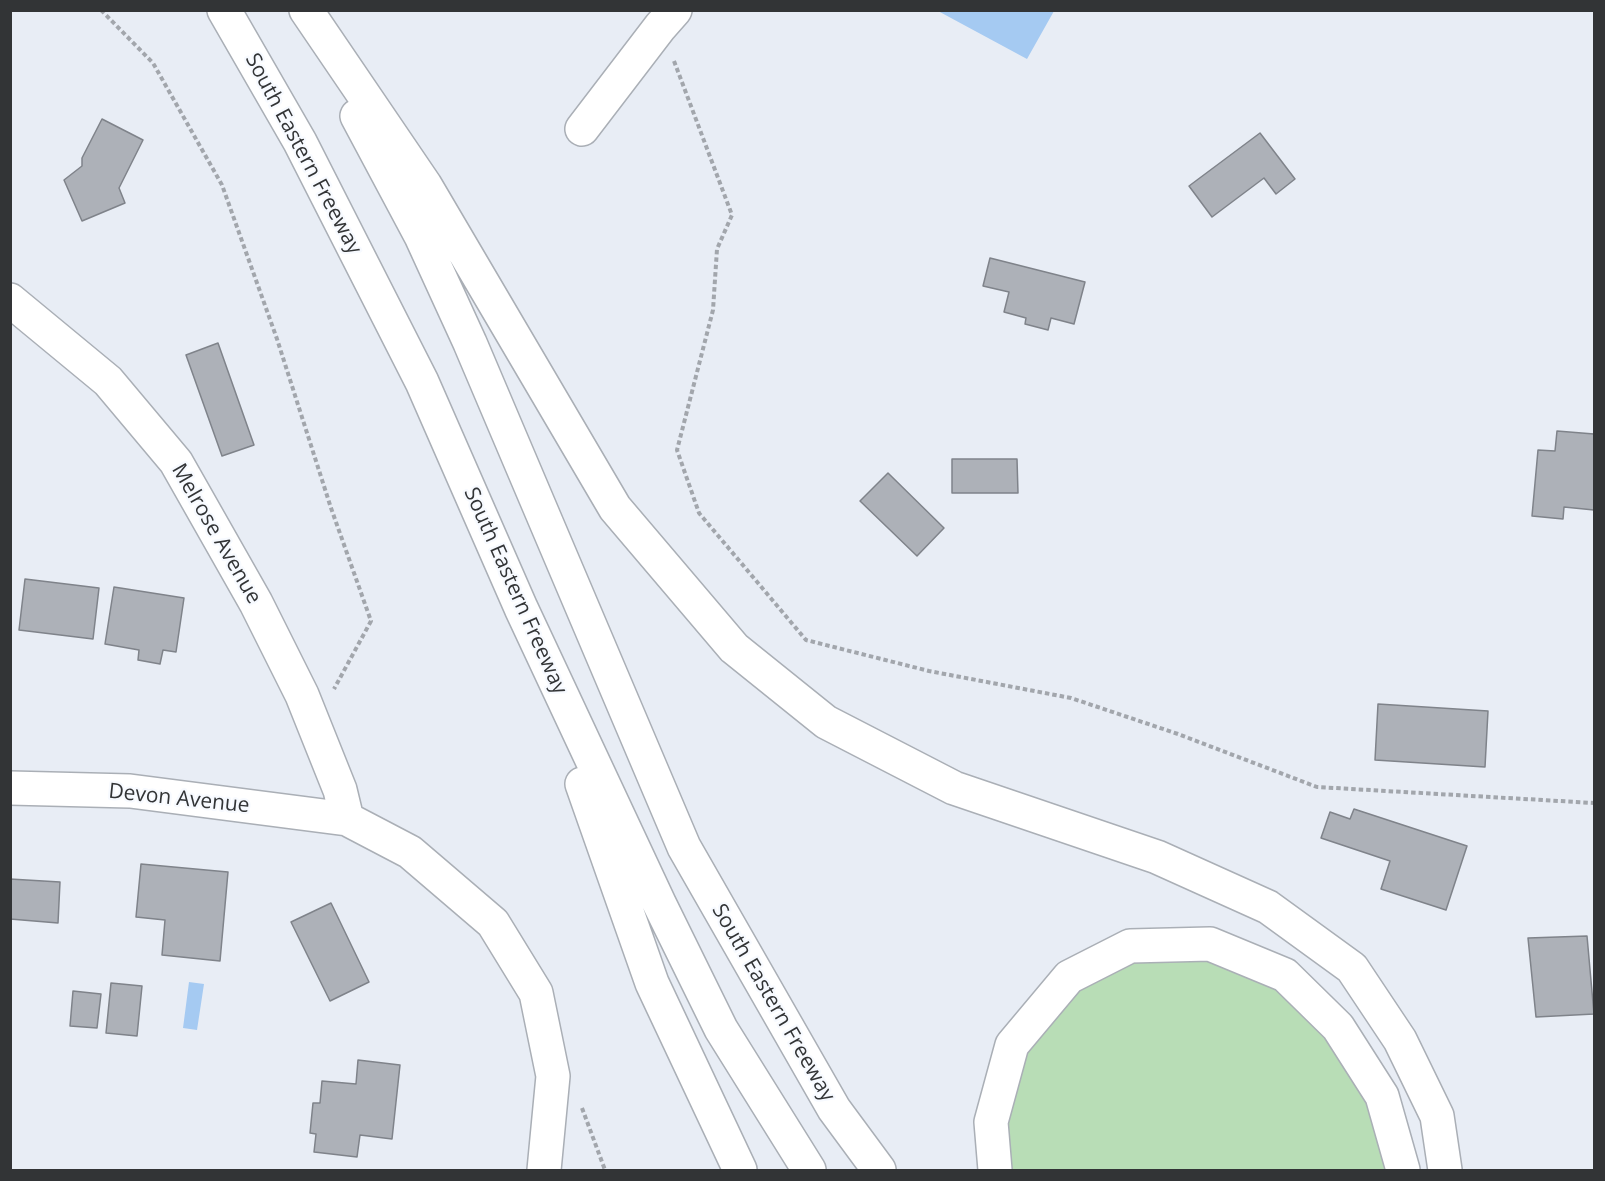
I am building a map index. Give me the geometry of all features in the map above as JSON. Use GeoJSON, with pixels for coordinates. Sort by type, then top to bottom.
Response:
{"type":"FeatureCollection","features":[{"type":"Feature","properties":{"kind":"main road","name":"South Eastern Freeway"},"geometry":{"type":"LineString","coordinates":[[224,10],[300,142],[422,382],[521,608],[659,903],[721,1029],[809,1170]]}},
{"type":"Feature","properties":{"kind":"main road","name":"South Eastern Freeway"},"geometry":{"type":"LineString","coordinates":[[305,10],[372,146],[421,236],[465,332],[684,847],[834,1109],[879,1170]]}},
{"type":"Feature","properties":{"kind":"main road"},"geometry":{"type":"LineString","coordinates":[[305,10],[425,184],[615,508],[734,648],[826,722],[954,788],[1157,857],[1268,907],[1287,920],[1352,968],[1400,1040],[1437,1116],[1444,1170]]}},
{"type":"Feature","properties":{"kind":"main road"},"geometry":{"type":"LineString","coordinates":[[582,129],[668,19]]}},
{"type":"Feature","properties":{"kind":"main road","name":"Melrose Avenue"},"geometry":{"type":"LineString","coordinates":[[10,300],[108,381],[176,462],[256,603],[302,695],[340,790],[347,819]]}},
{"type":"Feature","properties":{"kind":"main road"},"geometry":{"type":"LineString","coordinates":[[521,608],[652,983],[740,1170]]}},
{"type":"Feature","properties":{"kind":"main road","name":"Devon Avenue"},"geometry":{"type":"LineString","coordinates":[[10,788],[130,791],[347,819]]}},
{"type":"Feature","properties":{"kind":"main road"},"geometry":{"type":"LineString","coordinates":[[347,819],[410,852],[493,923],[536,993],[553,1076],[544,1170]]}},
{"type":"Feature","properties":{"kind":"main road"},"geometry":{"type":"LineString","coordinates":[[995,1170],[991,1122],[1012,1045],[1070,978],[1130,946],[1210,944],[1285,975],[1338,1027],[1382,1096],[1403,1170]]}},
{"type":"Feature","properties":{"kind":"path"},"geometry":{"type":"LineString","coordinates":[[101,10],[153,63],[222,185],[277,339],[371,621],[329,698]]}},
{"type":"Feature","properties":{"kind":"path"},"geometry":{"type":"LineString","coordinates":[[668,19],[732,215],[717,249],[713,310],[677,450],[699,513],[806,640],[929,671],[1071,698],[1179,734],[1317,788],[1594,803]]}},
{"type":"Feature","properties":{"kind":"path"},"geometry":{"type":"LineString","coordinates":[[581,1106],[605,1170]]}},
{"type":"Feature","properties":{"kind":"green space"},"geometry":{"type":"Polygon","coordinates":[[[1210,944],[1338,1027],[1403,1170],[995,1170],[1012,1045],[1069,977],[1210,944]]]}},
{"type":"Feature","properties":{"kind":"water"},"geometry":{"type":"Polygon","coordinates":[[[938,11],[1054,11],[1027,59],[938,11]]]}},
{"type":"Feature","properties":{"kind":"water"},"geometry":{"type":"Polygon","coordinates":[[[189,982],[204,984],[197,1030],[183,1028],[189,982]]]}},
{"type":"Feature","properties":{"kind":"building"},"geometry":{"type":"Polygon","coordinates":[[[102,119],[143,140],[119,188],[125,203],[82,221],[64,180],[82,166],[82,158],[102,119]]]}},
{"type":"Feature","properties":{"kind":"building"},"geometry":{"type":"Polygon","coordinates":[[[1260,133],[1295,179],[1276,194],[1264,178],[1212,217],[1189,186],[1260,133]]]}},
{"type":"Feature","properties":{"kind":"building"},"geometry":{"type":"Polygon","coordinates":[[[990,258],[1085,282],[1074,324],[1051,318],[1048,330],[1025,324],[1026,318],[1004,312],[1009,292],[983,286],[990,258]]]}},
{"type":"Feature","properties":{"kind":"building"},"geometry":{"type":"Polygon","coordinates":[[[218,343],[254,445],[222,456],[186,355],[218,343]]]}},
{"type":"Feature","properties":{"kind":"building"},"geometry":{"type":"Polygon","coordinates":[[[1557,431],[1594,434],[1594,510],[1564,507],[1563,519],[1532,516],[1538,450],[1555,451],[1557,431]]]}},
{"type":"Feature","properties":{"kind":"building"},"geometry":{"type":"Polygon","coordinates":[[[952,459],[1017,459],[1018,493],[952,493],[952,459]]]}},
{"type":"Feature","properties":{"kind":"building"},"geometry":{"type":"Polygon","coordinates":[[[888,473],[944,528],[917,556],[860,501],[888,473]]]}},
{"type":"Feature","properties":{"kind":"building"},"geometry":{"type":"Polygon","coordinates":[[[25,579],[99,588],[93,639],[19,630],[25,579]]]}},
{"type":"Feature","properties":{"kind":"building"},"geometry":{"type":"Polygon","coordinates":[[[114,587],[184,598],[176,652],[163,650],[160,664],[138,660],[139,650],[105,644],[114,587]]]}},
{"type":"Feature","properties":{"kind":"building"},"geometry":{"type":"Polygon","coordinates":[[[1378,704],[1488,711],[1485,767],[1375,760],[1378,704]]]}},
{"type":"Feature","properties":{"kind":"building"},"geometry":{"type":"Polygon","coordinates":[[[1354,809],[1467,846],[1446,910],[1381,889],[1390,861],[1321,838],[1330,812],[1350,819],[1354,809]]]}},
{"type":"Feature","properties":{"kind":"building"},"geometry":{"type":"Polygon","coordinates":[[[141,864],[228,872],[220,961],[162,955],[165,920],[136,917],[141,864]]]}},
{"type":"Feature","properties":{"kind":"building"},"geometry":{"type":"Polygon","coordinates":[[[10,879],[60,882],[58,923],[10,919],[10,879]]]}},
{"type":"Feature","properties":{"kind":"building"},"geometry":{"type":"Polygon","coordinates":[[[331,903],[369,982],[330,1001],[291,922],[331,903]]]}},
{"type":"Feature","properties":{"kind":"building"},"geometry":{"type":"Polygon","coordinates":[[[1587,936],[1594,1014],[1536,1017],[1528,938],[1587,936]]]}},
{"type":"Feature","properties":{"kind":"building"},"geometry":{"type":"Polygon","coordinates":[[[111,983],[142,986],[137,1036],[106,1033],[111,983]]]}},
{"type":"Feature","properties":{"kind":"building"},"geometry":{"type":"Polygon","coordinates":[[[73,991],[101,994],[97,1028],[70,1026],[73,991]]]}},
{"type":"Feature","properties":{"kind":"building"},"geometry":{"type":"Polygon","coordinates":[[[358,1060],[400,1065],[392,1139],[360,1135],[357,1157],[314,1152],[316,1134],[310,1133],[313,1103],[320,1103],[322,1081],[356,1084],[358,1060]]]}}]}
